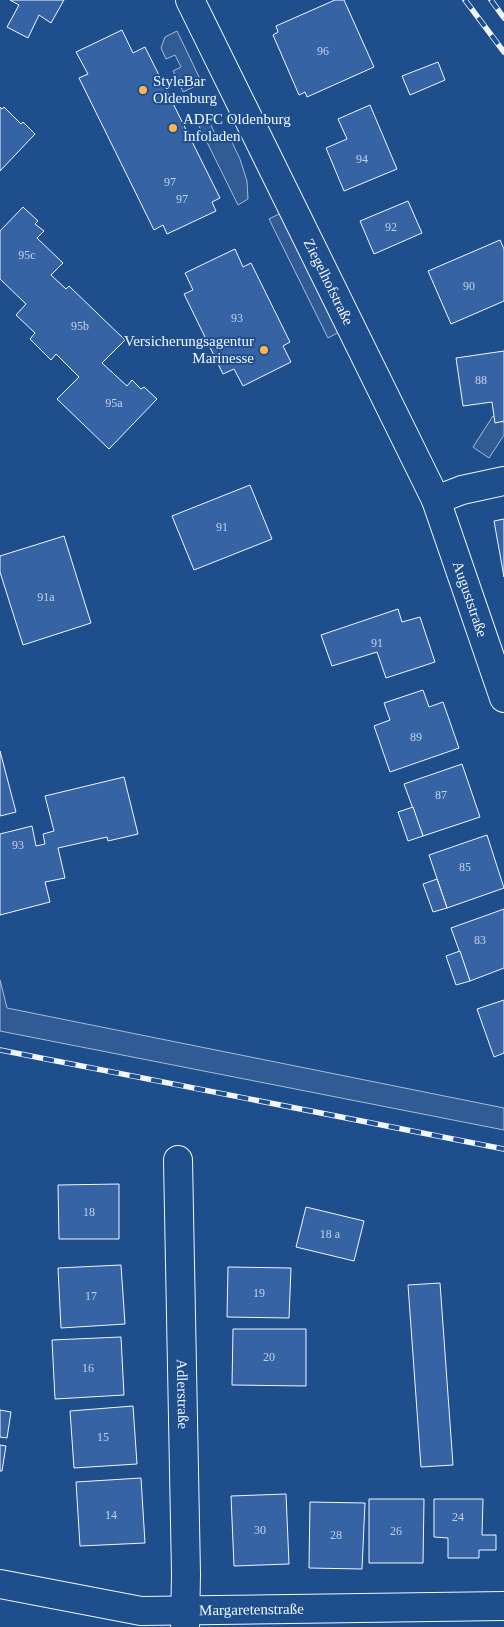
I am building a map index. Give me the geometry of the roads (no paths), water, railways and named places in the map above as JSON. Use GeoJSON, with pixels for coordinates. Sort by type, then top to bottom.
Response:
{"type":"FeatureCollection","features":[{"type":"Feature","properties":{"kind":"street","name":"Ziegelhofstraße"},"geometry":{"type":"LineString","coordinates":[[190,0],[436,500]]}},
{"type":"Feature","properties":{"kind":"street"},"geometry":{"type":"LineString","coordinates":[[436,500],[462,490],[504,482]]}},
{"type":"Feature","properties":{"kind":"street","name":"Auguststraße"},"geometry":{"type":"LineString","coordinates":[[436,500],[504,698]]}},
{"type":"Feature","properties":{"kind":"street","name":"Adlerstraße"},"geometry":{"type":"LineString","coordinates":[[178,1160],[185,1619]]}},
{"type":"Feature","properties":{"kind":"street","name":"Margaretenstraße"},"geometry":{"type":"LineString","coordinates":[[0,1584],[185,1619],[504,1606]]}},
{"type":"Feature","properties":{"kind":"railway"},"geometry":{"type":"LineString","coordinates":[[465,0],[504,52]]}},
{"type":"Feature","properties":{"kind":"railway"},"geometry":{"type":"LineString","coordinates":[[491,0],[504,18]]}},
{"type":"Feature","properties":{"kind":"railway"},"geometry":{"type":"LineString","coordinates":[[0,1050],[504,1149]]}},
{"type":"Feature","properties":{"kind":"place","name":"StyleBar Oldenburg"},"geometry":{"type":"Point","coordinates":[143,90]}},
{"type":"Feature","properties":{"kind":"place","name":"ADFC Oldenburg Infoladen"},"geometry":{"type":"Point","coordinates":[173,128]}},
{"type":"Feature","properties":{"kind":"place","name":"Versicherungsagentur Marinesse"},"geometry":{"type":"Point","coordinates":[264,350]}}]}
